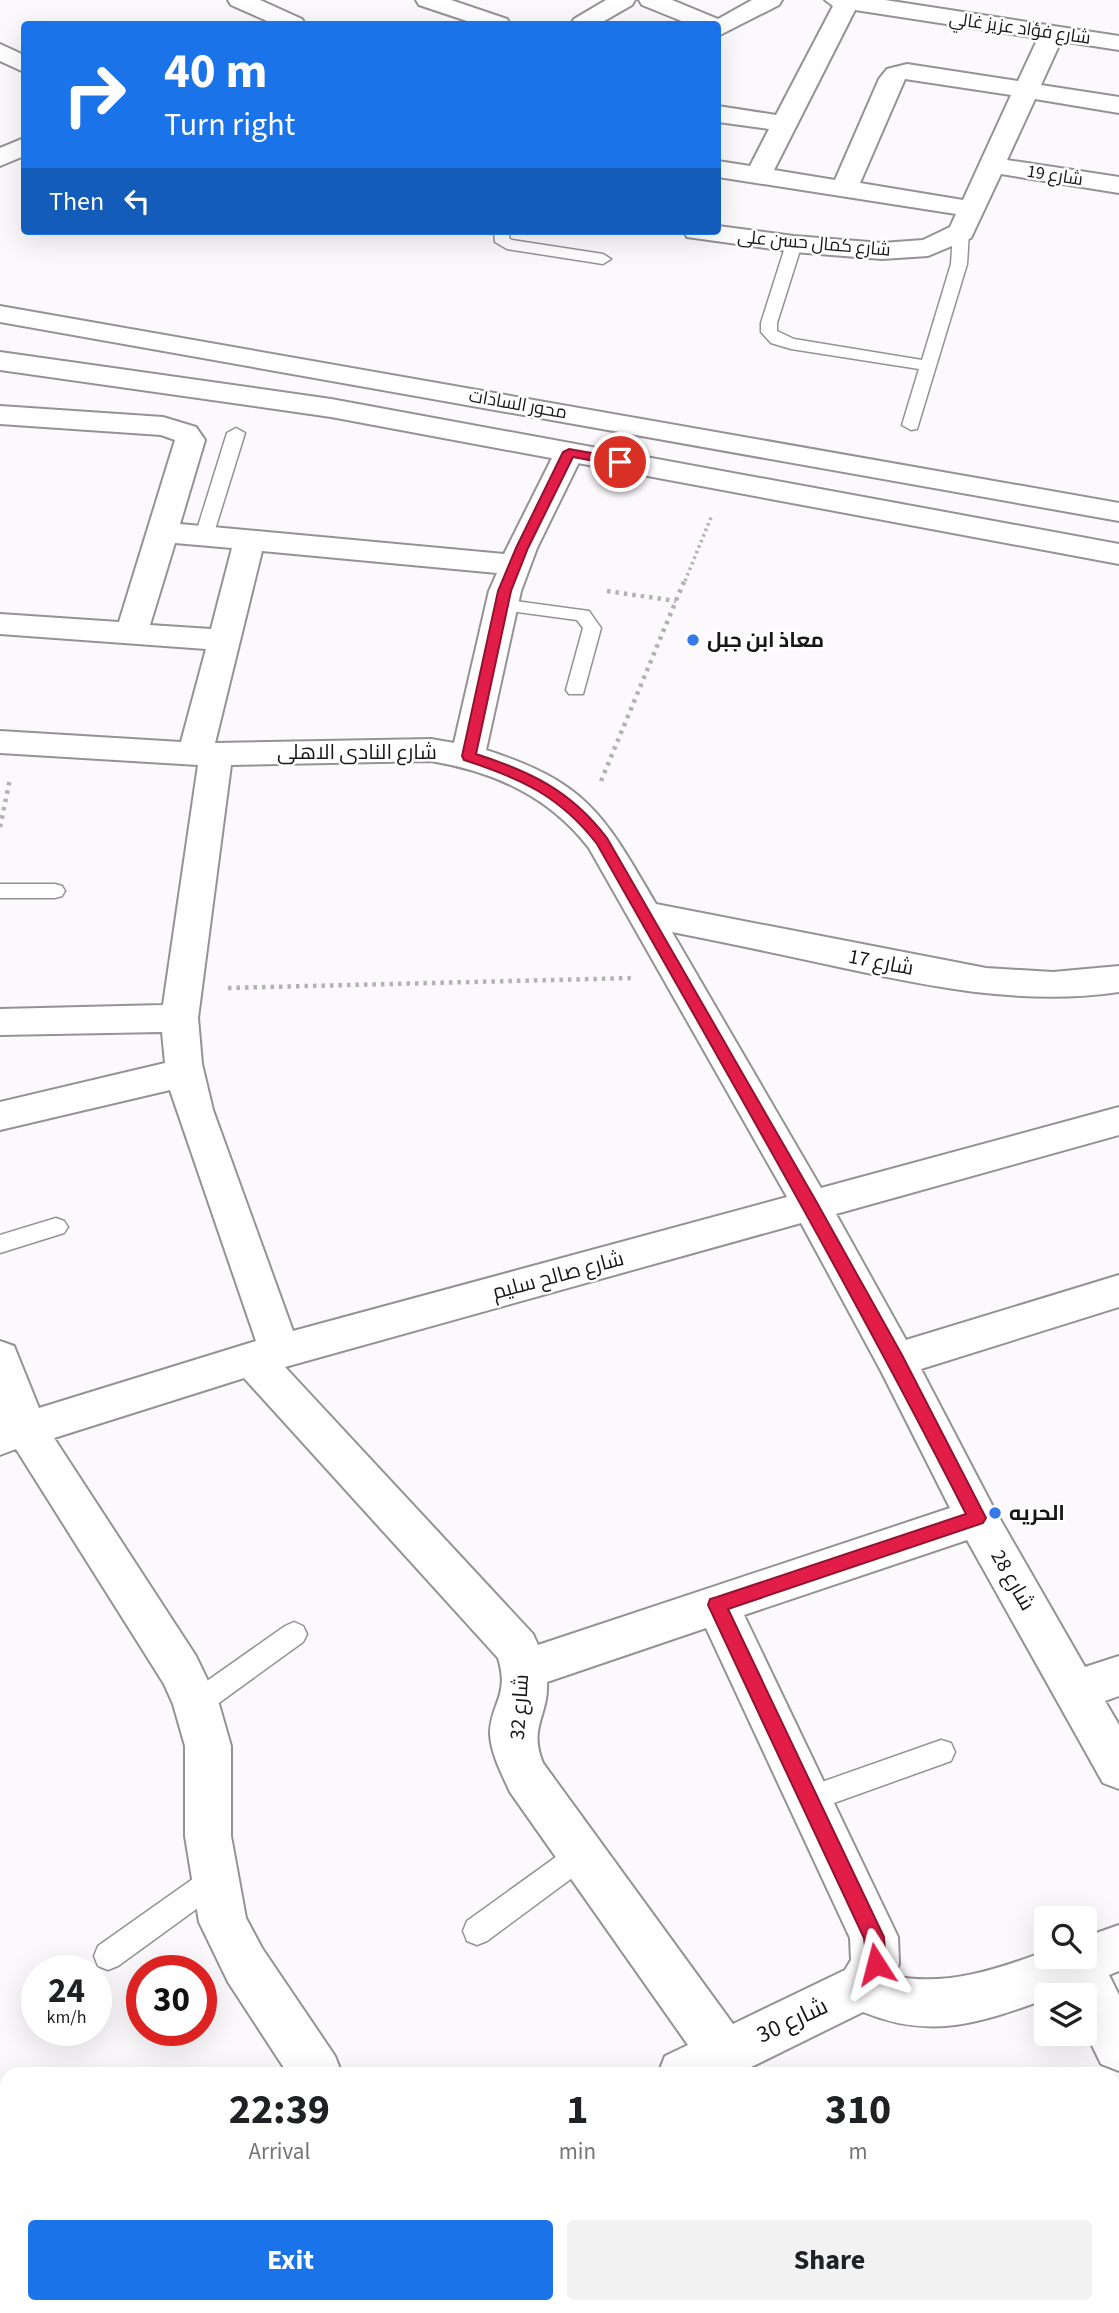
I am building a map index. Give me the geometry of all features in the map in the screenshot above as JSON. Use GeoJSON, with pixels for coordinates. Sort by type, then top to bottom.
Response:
{"type":"FeatureCollection","features":[{"type":"Feature","properties":{"kind":"street"},"geometry":{"type":"LineString","coordinates":[[240,0],[286,21]]}},
{"type":"Feature","properties":{"kind":"street"},"geometry":{"type":"LineString","coordinates":[[588,21],[623,0]]}},
{"type":"Feature","properties":{"kind":"street"},"geometry":{"type":"LineString","coordinates":[[650,0],[702,21]]}},
{"type":"Feature","properties":{"kind":"street"},"geometry":{"type":"LineString","coordinates":[[721,26],[770,0]]}},
{"type":"Feature","properties":{"kind":"street"},"geometry":{"type":"LineString","coordinates":[[758,175],[842,1]]}},
{"type":"Feature","properties":{"kind":"street","name":"شارع فؤاد عزيز غالي"},"geometry":{"type":"LineString","coordinates":[[842,1],[1119,43]]}},
{"type":"Feature","properties":{"kind":"street"},"geometry":{"type":"LineString","coordinates":[[442,2],[490,21]]}},
{"type":"Feature","properties":{"kind":"street"},"geometry":{"type":"LineString","coordinates":[[721,169],[845,188],[967,220],[1052,34]]}},
{"type":"Feature","properties":{"kind":"street"},"geometry":{"type":"LineString","coordinates":[[0,51],[21,63]]}},
{"type":"Feature","properties":{"kind":"street"},"geometry":{"type":"LineString","coordinates":[[845,188],[891,79],[896,74],[907,71],[1119,105]]}},
{"type":"Feature","properties":{"kind":"street"},"geometry":{"type":"LineString","coordinates":[[721,114],[784,124]]}},
{"type":"Feature","properties":{"kind":"street"},"geometry":{"type":"LineString","coordinates":[[0,158],[21,148]]}},
{"type":"Feature","properties":{"kind":"street","name":"شارع 19"},"geometry":{"type":"LineString","coordinates":[[992,165],[1119,185]]}},
{"type":"Feature","properties":{"kind":"street","name":"شارع كمال حسن على"},"geometry":{"type":"LineString","coordinates":[[721,234],[794,244],[882,251],[917,249],[928,248],[967,220]]}},
{"type":"Feature","properties":{"kind":"street","name":"محور السادات"},"geometry":{"type":"LineString","coordinates":[[0,314],[1119,512]]}},
{"type":"Feature","properties":{"kind":"street","name":"محور السادات"},"geometry":{"type":"LineString","coordinates":[[0,361],[305,404],[1119,554]]}},
{"type":"Feature","properties":{"kind":"street"},"geometry":{"type":"LineString","coordinates":[[0,415],[163,426],[186,433],[190,440],[132,633]]}},
{"type":"Feature","properties":{"kind":"street"},"geometry":{"type":"LineString","coordinates":[[468,756],[502,605],[514,565],[569,452]]}},
{"type":"Feature","properties":{"kind":"street"},"geometry":{"type":"LineString","coordinates":[[162,532],[514,565]]}},
{"type":"Feature","properties":{"kind":"street"},"geometry":{"type":"LineString","coordinates":[[249,541],[224,640],[205,754],[183,1003],[183,1073],[266,1355]]}},
{"type":"Feature","properties":{"kind":"street"},"geometry":{"type":"LineString","coordinates":[[0,624],[224,640]]}},
{"type":"Feature","properties":{"kind":"street","name":"شارع النادى الاهلى"},"geometry":{"type":"LineString","coordinates":[[8,743],[205,754],[431,750],[468,756],[514,771],[543,787],[585,819],[602,841],[811,1205]]}},
{"type":"Feature","properties":{"kind":"street","name":"شارع 17"},"geometry":{"type":"LineString","coordinates":[[645,914],[982,980],[1041,986],[1099,983],[1119,979]]}},
{"type":"Feature","properties":{"kind":"street"},"geometry":{"type":"LineString","coordinates":[[0,1022],[183,1003]]}},
{"type":"Feature","properties":{"kind":"street"},"geometry":{"type":"LineString","coordinates":[[0,1115],[183,1073]]}},
{"type":"Feature","properties":{"kind":"street","name":"شارع صالح سليم"},"geometry":{"type":"LineString","coordinates":[[13,1433],[266,1355],[1119,1121]]}},
{"type":"Feature","properties":{"kind":"street","name":"شارع 28"},"geometry":{"type":"LineString","coordinates":[[811,1205],[896,1360],[977,1518],[1119,1768]]}},
{"type":"Feature","properties":{"kind":"street"},"geometry":{"type":"LineString","coordinates":[[896,1360],[1119,1292]]}},
{"type":"Feature","properties":{"kind":"street","name":"شارع 32"},"geometry":{"type":"LineString","coordinates":[[266,1355],[517,1648],[524,1670],[525,1691],[513,1732],[516,1753],[526,1777],[581,1855],[703,2063]]}},
{"type":"Feature","properties":{"kind":"street"},"geometry":{"type":"LineString","coordinates":[[0,1358],[13,1433],[180,1670],[196,1704],[208,1746],[208,1836],[223,1922],[245,1965],[312,2067]]}},
{"type":"Feature","properties":{"kind":"street"},"geometry":{"type":"LineString","coordinates":[[524,1670],[977,1518]]}},
{"type":"Feature","properties":{"kind":"street"},"geometry":{"type":"LineString","coordinates":[[717,1605],[874,1937],[876,1964],[862,1987],[898,2002],[937,2005],[973,1999],[1098,1955],[1119,2047]]}},
{"type":"Feature","properties":{"kind":"street"},"geometry":{"type":"LineString","coordinates":[[1076,1690],[1119,1676]]}},
{"type":"Feature","properties":{"kind":"street","name":"شارع 30"},"geometry":{"type":"LineString","coordinates":[[703,2063],[862,1987]]}},
{"type":"Feature","properties":{"kind":"lane"},"geometry":{"type":"LineString","coordinates":[[911,425],[959,264],[967,220]]}},
{"type":"Feature","properties":{"kind":"lane"},"geometry":{"type":"LineString","coordinates":[[502,235],[501,239],[507,244],[603,259]]}},
{"type":"Feature","properties":{"kind":"lane"},"geometry":{"type":"LineString","coordinates":[[794,244],[769,323],[769,332],[791,344],[929,366]]}},
{"type":"Feature","properties":{"kind":"lane"},"geometry":{"type":"LineString","coordinates":[[204,536],[236,433]]}},
{"type":"Feature","properties":{"kind":"lane"},"geometry":{"type":"LineString","coordinates":[[502,605],[582,615],[589,621],[592,628],[576,690]]}},
{"type":"Feature","properties":{"kind":"lane"},"geometry":{"type":"LineString","coordinates":[[0,891],[55,891]]}},
{"type":"Feature","properties":{"kind":"lane"},"geometry":{"type":"LineString","coordinates":[[0,1244],[56,1227]]}},
{"type":"Feature","properties":{"kind":"lane"},"geometry":{"type":"LineString","coordinates":[[196,1704],[294,1634]]}},
{"type":"Feature","properties":{"kind":"lane"},"geometry":{"type":"LineString","coordinates":[[809,1799],[941,1752]]}},
{"type":"Feature","properties":{"kind":"lane"},"geometry":{"type":"LineString","coordinates":[[477,1931],[581,1855]]}},
{"type":"Feature","properties":{"kind":"lane"},"geometry":{"type":"LineString","coordinates":[[109,1955],[214,1880]]}},
{"type":"Feature","properties":{"kind":"path"},"geometry":{"type":"LineString","coordinates":[[585,819],[726,482]]}},
{"type":"Feature","properties":{"kind":"path"},"geometry":{"type":"LineString","coordinates":[[0,827],[8,743]]}},
{"type":"Feature","properties":{"kind":"path"},"geometry":{"type":"LineString","coordinates":[[183,1003],[681,977]]}},
{"type":"Feature","properties":{"kind":"place","name":"معاذ ابن جبل"},"geometry":{"type":"Point","coordinates":[693,640]}},
{"type":"Feature","properties":{"kind":"place","name":"الحريه"},"geometry":{"type":"Point","coordinates":[995,1513]}},
{"type":"Feature","properties":{"kind":"route"},"geometry":{"type":"LineString","coordinates":[[620,462],[569,452],[514,565],[505,591],[468,756],[514,771],[553,792],[585,819],[602,841],[811,1205],[896,1360],[977,1518],[717,1605],[874,1937],[876,1964]]}}]}
